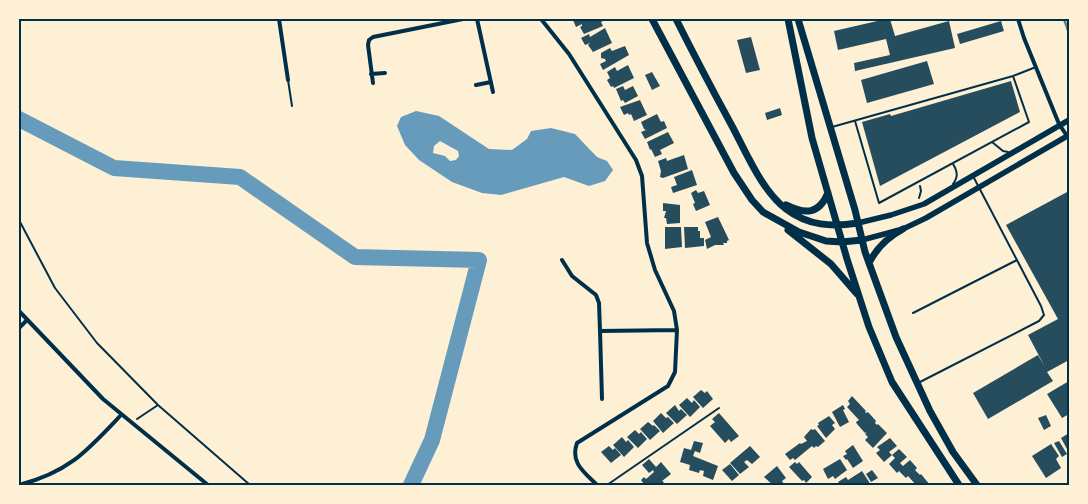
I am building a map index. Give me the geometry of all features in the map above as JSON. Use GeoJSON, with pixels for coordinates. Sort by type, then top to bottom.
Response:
{"type":"FeatureCollection","features":[{"type":"Feature","properties":{"kind":"highway"},"geometry":{"type":"LineString","coordinates":[[652,19],[734,173],[752,200],[763,212],[831,264],[858,296]]}},
{"type":"Feature","properties":{"kind":"highway"},"geometry":{"type":"LineString","coordinates":[[676,19],[750,159],[776,199],[786,209],[809,221],[823,225],[838,226],[858,223]]}},
{"type":"Feature","properties":{"kind":"highway"},"geometry":{"type":"LineString","coordinates":[[788,19],[812,138],[858,296],[880,356],[892,382],[959,485]]}},
{"type":"Feature","properties":{"kind":"highway"},"geometry":{"type":"LineString","coordinates":[[798,19],[869,263],[896,337],[917,384],[953,452],[977,485]]}},
{"type":"Feature","properties":{"kind":"highway"},"geometry":{"type":"LineString","coordinates":[[776,199],[792,208],[807,212],[821,206],[828,193]]}},
{"type":"Feature","properties":{"kind":"highway"},"geometry":{"type":"LineString","coordinates":[[763,212],[799,232],[826,241],[862,240]]}},
{"type":"Feature","properties":{"kind":"highway"},"geometry":{"type":"LineString","coordinates":[[869,263],[884,242],[903,229]]}},
{"type":"Feature","properties":{"kind":"main road"},"geometry":{"type":"LineString","coordinates":[[858,223],[912,209],[942,195],[1069,120]]}},
{"type":"Feature","properties":{"kind":"main road"},"geometry":{"type":"LineString","coordinates":[[862,240],[903,229],[1068,136]]}},
{"type":"Feature","properties":{"kind":"street"},"geometry":{"type":"LineString","coordinates":[[279,19],[288,80]]}},
{"type":"Feature","properties":{"kind":"street"},"geometry":{"type":"LineString","coordinates":[[373,83],[368,45],[369,40],[373,37],[463,19]]}},
{"type":"Feature","properties":{"kind":"street"},"geometry":{"type":"LineString","coordinates":[[477,19],[493,92]]}},
{"type":"Feature","properties":{"kind":"street"},"geometry":{"type":"LineString","coordinates":[[1018,19],[1060,124],[1068,136]]}},
{"type":"Feature","properties":{"kind":"street"},"geometry":{"type":"LineString","coordinates":[[544,20],[569,54],[636,160],[644,184],[647,243],[655,270],[674,311],[676,364],[668,386],[577,443],[574,452],[575,459],[597,485]]}},
{"type":"Feature","properties":{"kind":"street"},"geometry":{"type":"LineString","coordinates":[[372,74],[385,72]]}},
{"type":"Feature","properties":{"kind":"street"},"geometry":{"type":"LineString","coordinates":[[476,85],[491,82]]}},
{"type":"Feature","properties":{"kind":"street"},"geometry":{"type":"LineString","coordinates":[[562,260],[572,276],[596,295],[599,303],[602,399]]}},
{"type":"Feature","properties":{"kind":"street"},"geometry":{"type":"LineString","coordinates":[[19,311],[103,398],[208,485]]}},
{"type":"Feature","properties":{"kind":"street"},"geometry":{"type":"LineString","coordinates":[[19,328],[27,320]]}},
{"type":"Feature","properties":{"kind":"street"},"geometry":{"type":"LineString","coordinates":[[600,331],[676,330]]}},
{"type":"Feature","properties":{"kind":"street"},"geometry":{"type":"LineString","coordinates":[[19,485],[49,475],[75,461],[97,441],[121,414]]}},
{"type":"Feature","properties":{"kind":"lane"},"geometry":{"type":"LineString","coordinates":[[830,128],[1013,76],[1036,67]]}},
{"type":"Feature","properties":{"kind":"lane"},"geometry":{"type":"LineString","coordinates":[[855,121],[879,203],[1029,122],[1013,76]]}},
{"type":"Feature","properties":{"kind":"lane"},"geometry":{"type":"LineString","coordinates":[[288,80],[292,106]]}},
{"type":"Feature","properties":{"kind":"lane"},"geometry":{"type":"LineString","coordinates":[[992,142],[1003,151],[1012,153]]}},
{"type":"Feature","properties":{"kind":"lane"},"geometry":{"type":"LineString","coordinates":[[942,195],[952,186],[957,178],[953,163]]}},
{"type":"Feature","properties":{"kind":"lane"},"geometry":{"type":"LineString","coordinates":[[917,384],[1039,321],[1044,315],[1042,306],[973,176]]}},
{"type":"Feature","properties":{"kind":"lane"},"geometry":{"type":"LineString","coordinates":[[913,313],[1017,260]]}},
{"type":"Feature","properties":{"kind":"lane"},"geometry":{"type":"LineString","coordinates":[[607,485],[719,408]]}},
{"type":"Feature","properties":{"kind":"path"},"geometry":{"type":"LineString","coordinates":[[19,220],[61,296],[97,343],[158,405],[250,485]]}},
{"type":"Feature","properties":{"kind":"path"},"geometry":{"type":"LineString","coordinates":[[135,420],[158,405]]}},
{"type":"Feature","properties":{"kind":"water"},"geometry":{"type":"Polygon","coordinates":[[[416,111],[439,116],[489,149],[512,150],[527,139],[531,131],[551,128],[575,134],[597,157],[607,161],[613,170],[605,181],[589,186],[564,177],[501,195],[482,193],[452,182],[419,160],[405,145],[397,126],[401,117],[416,111]],[[440,141],[434,146],[433,153],[445,156],[450,161],[456,160],[459,156],[458,151],[440,141]]]}},
{"type":"Feature","properties":{"kind":"building"},"geometry":{"type":"Polygon","coordinates":[[[607,19],[601,22],[603,26],[584,34],[580,27],[582,24],[576,27],[573,20],[607,19]]]}},
{"type":"Feature","properties":{"kind":"building"},"geometry":{"type":"Polygon","coordinates":[[[890,19],[895,36],[949,21],[955,48],[855,71],[854,63],[890,55],[886,39],[838,50],[834,31],[890,19]]]}},
{"type":"Feature","properties":{"kind":"building"},"geometry":{"type":"Polygon","coordinates":[[[1001,21],[1004,31],[960,44],[957,34],[1001,21]]]}},
{"type":"Feature","properties":{"kind":"building"},"geometry":{"type":"Polygon","coordinates":[[[605,28],[612,43],[593,52],[588,45],[590,43],[585,45],[581,38],[589,34],[590,37],[605,28]]]}},
{"type":"Feature","properties":{"kind":"building"},"geometry":{"type":"Polygon","coordinates":[[[751,37],[760,70],[746,73],[737,40],[751,37]]]}},
{"type":"Feature","properties":{"kind":"building"},"geometry":{"type":"Polygon","coordinates":[[[625,46],[629,55],[603,70],[600,64],[606,61],[601,58],[601,53],[610,48],[612,51],[625,46]]]}},
{"type":"Feature","properties":{"kind":"building"},"geometry":{"type":"Polygon","coordinates":[[[927,61],[934,84],[867,103],[861,80],[927,61]]]}},
{"type":"Feature","properties":{"kind":"building"},"geometry":{"type":"Polygon","coordinates":[[[628,65],[634,78],[614,88],[613,86],[611,87],[607,80],[610,78],[607,72],[615,67],[617,71],[628,65]]]}},
{"type":"Feature","properties":{"kind":"building"},"geometry":{"type":"Polygon","coordinates":[[[652,72],[660,86],[652,90],[645,75],[652,72]]]}},
{"type":"Feature","properties":{"kind":"building"},"geometry":{"type":"Polygon","coordinates":[[[1011,81],[1020,112],[880,186],[862,122],[890,114],[891,116],[1011,81]]]}},
{"type":"Feature","properties":{"kind":"building"},"geometry":{"type":"Polygon","coordinates":[[[623,86],[625,90],[633,86],[638,96],[625,103],[623,100],[621,101],[616,89],[623,86]]]}},
{"type":"Feature","properties":{"kind":"building"},"geometry":{"type":"Polygon","coordinates":[[[640,100],[647,115],[634,121],[631,114],[624,115],[620,107],[640,100]]]}},
{"type":"Feature","properties":{"kind":"building"},"geometry":{"type":"Polygon","coordinates":[[[780,108],[782,115],[767,120],[765,113],[780,108]]]}},
{"type":"Feature","properties":{"kind":"building"},"geometry":{"type":"Polygon","coordinates":[[[657,114],[661,122],[664,121],[667,128],[645,139],[641,132],[646,130],[641,122],[657,114]]]}},
{"type":"Feature","properties":{"kind":"building"},"geometry":{"type":"Polygon","coordinates":[[[668,132],[674,143],[660,150],[662,154],[655,157],[647,142],[668,132]]]}},
{"type":"Feature","properties":{"kind":"building"},"geometry":{"type":"Polygon","coordinates":[[[684,155],[688,169],[663,178],[660,177],[661,171],[658,161],[666,158],[667,161],[684,155]]]}},
{"type":"Feature","properties":{"kind":"building"},"geometry":{"type":"Polygon","coordinates":[[[692,170],[697,185],[673,193],[671,187],[677,185],[674,177],[692,170]]]}},
{"type":"Feature","properties":{"kind":"building"},"geometry":{"type":"Polygon","coordinates":[[[696,190],[698,193],[704,191],[710,205],[696,211],[691,193],[696,190]]]}},
{"type":"Feature","properties":{"kind":"building"},"geometry":{"type":"Polygon","coordinates":[[[1069,191],[1069,360],[1047,372],[1053,381],[988,419],[973,393],[1038,355],[1045,367],[1028,335],[1058,319],[1006,225],[1069,191]]]}},
{"type":"Feature","properties":{"kind":"building"},"geometry":{"type":"Polygon","coordinates":[[[663,203],[680,205],[680,223],[667,224],[666,218],[664,218],[666,211],[663,211],[663,203]]]}},
{"type":"Feature","properties":{"kind":"building"},"geometry":{"type":"Polygon","coordinates":[[[718,217],[729,240],[727,243],[723,243],[724,245],[715,245],[707,249],[705,240],[711,237],[705,222],[718,217]]]}},
{"type":"Feature","properties":{"kind":"building"},"geometry":{"type":"Polygon","coordinates":[[[665,227],[681,227],[682,247],[665,249],[665,227]]]}},
{"type":"Feature","properties":{"kind":"building"},"geometry":{"type":"Polygon","coordinates":[[[684,227],[698,227],[700,238],[704,238],[704,246],[685,248],[684,227]]]}},
{"type":"Feature","properties":{"kind":"building"},"geometry":{"type":"Polygon","coordinates":[[[1069,381],[1069,414],[1062,418],[1047,394],[1069,381]]]}},
{"type":"Feature","properties":{"kind":"building"},"geometry":{"type":"Polygon","coordinates":[[[701,390],[705,393],[707,391],[713,399],[703,408],[693,397],[701,390]]]}},
{"type":"Feature","properties":{"kind":"building"},"geometry":{"type":"Polygon","coordinates":[[[852,396],[865,412],[868,412],[876,421],[875,423],[887,433],[873,448],[865,440],[868,437],[865,434],[867,432],[865,433],[857,424],[856,422],[859,420],[847,407],[850,404],[848,401],[852,396]]]}},
{"type":"Feature","properties":{"kind":"building"},"geometry":{"type":"Polygon","coordinates":[[[687,398],[692,403],[694,400],[700,407],[690,417],[679,405],[687,398]]]}},
{"type":"Feature","properties":{"kind":"building"},"geometry":{"type":"Polygon","coordinates":[[[675,405],[679,411],[681,409],[687,415],[677,424],[666,413],[675,405]]]}},
{"type":"Feature","properties":{"kind":"building"},"geometry":{"type":"Polygon","coordinates":[[[843,405],[845,409],[843,410],[849,422],[840,427],[832,412],[843,405]]]}},
{"type":"Feature","properties":{"kind":"building"},"geometry":{"type":"Polygon","coordinates":[[[661,413],[674,423],[663,433],[653,421],[661,413]]]}},
{"type":"Feature","properties":{"kind":"building"},"geometry":{"type":"Polygon","coordinates":[[[719,413],[739,436],[731,442],[729,439],[725,443],[710,426],[715,422],[712,419],[719,413]]]}},
{"type":"Feature","properties":{"kind":"building"},"geometry":{"type":"Polygon","coordinates":[[[1046,415],[1051,426],[1044,430],[1038,418],[1046,415]]]}},
{"type":"Feature","properties":{"kind":"building"},"geometry":{"type":"Polygon","coordinates":[[[829,416],[835,423],[832,425],[835,429],[826,438],[817,426],[819,425],[818,423],[829,416]]]}},
{"type":"Feature","properties":{"kind":"building"},"geometry":{"type":"Polygon","coordinates":[[[648,422],[660,431],[650,440],[640,429],[648,422]]]}},
{"type":"Feature","properties":{"kind":"building"},"geometry":{"type":"Polygon","coordinates":[[[811,429],[815,429],[825,441],[818,447],[814,448],[812,446],[795,460],[793,458],[790,460],[785,454],[800,443],[807,441],[804,437],[811,429]]]}},
{"type":"Feature","properties":{"kind":"building"},"geometry":{"type":"Polygon","coordinates":[[[635,430],[639,434],[641,432],[647,439],[638,448],[627,437],[635,430]]]}},
{"type":"Feature","properties":{"kind":"building"},"geometry":{"type":"Polygon","coordinates":[[[1069,433],[1069,453],[1061,438],[1069,433]]]}},
{"type":"Feature","properties":{"kind":"building"},"geometry":{"type":"Polygon","coordinates":[[[622,437],[626,442],[628,440],[634,447],[624,457],[613,445],[622,437]]]}},
{"type":"Feature","properties":{"kind":"building"},"geometry":{"type":"Polygon","coordinates":[[[890,438],[897,446],[889,452],[892,455],[884,462],[876,453],[880,450],[877,447],[890,438]]]}},
{"type":"Feature","properties":{"kind":"building"},"geometry":{"type":"Polygon","coordinates":[[[694,441],[703,443],[700,453],[695,451],[693,456],[718,466],[713,480],[703,476],[704,471],[700,470],[699,473],[689,470],[690,465],[680,462],[684,448],[691,450],[694,441]]]}},
{"type":"Feature","properties":{"kind":"building"},"geometry":{"type":"Polygon","coordinates":[[[1059,441],[1067,454],[1062,457],[1054,443],[1059,441]]]}},
{"type":"Feature","properties":{"kind":"building"},"geometry":{"type":"Polygon","coordinates":[[[1051,444],[1059,456],[1056,459],[1061,468],[1046,478],[1032,456],[1051,444]]]}},
{"type":"Feature","properties":{"kind":"building"},"geometry":{"type":"Polygon","coordinates":[[[853,445],[863,461],[853,468],[843,456],[847,454],[845,451],[853,445]]]}},
{"type":"Feature","properties":{"kind":"building"},"geometry":{"type":"Polygon","coordinates":[[[609,446],[613,450],[615,448],[621,455],[611,463],[601,452],[609,446]]]}},
{"type":"Feature","properties":{"kind":"building"},"geometry":{"type":"Polygon","coordinates":[[[750,446],[760,457],[752,464],[747,460],[744,462],[749,467],[740,474],[730,463],[750,446]]]}},
{"type":"Feature","properties":{"kind":"building"},"geometry":{"type":"Polygon","coordinates":[[[899,449],[907,457],[900,463],[903,466],[910,460],[917,468],[915,470],[930,485],[916,485],[908,476],[906,478],[899,471],[897,473],[889,464],[895,458],[892,455],[899,449]]]}},
{"type":"Feature","properties":{"kind":"building"},"geometry":{"type":"Polygon","coordinates":[[[649,459],[656,467],[661,462],[671,474],[662,481],[664,482],[661,485],[652,485],[650,483],[643,485],[641,480],[644,477],[646,479],[654,472],[653,470],[649,473],[642,465],[649,459]]]}},
{"type":"Feature","properties":{"kind":"building"},"geometry":{"type":"Polygon","coordinates":[[[840,459],[847,470],[835,479],[833,476],[828,479],[823,469],[840,459]]]}},
{"type":"Feature","properties":{"kind":"building"},"geometry":{"type":"Polygon","coordinates":[[[795,462],[797,464],[799,462],[812,477],[806,483],[789,467],[795,462]]]}},
{"type":"Feature","properties":{"kind":"building"},"geometry":{"type":"Polygon","coordinates":[[[730,464],[739,475],[732,481],[722,470],[730,464]]]}},
{"type":"Feature","properties":{"kind":"building"},"geometry":{"type":"Polygon","coordinates":[[[777,466],[786,478],[782,481],[783,485],[773,485],[764,477],[777,466]]]}},
{"type":"Feature","properties":{"kind":"building"},"geometry":{"type":"Polygon","coordinates":[[[872,470],[878,478],[871,482],[866,474],[872,470]]]}},
{"type":"Feature","properties":{"kind":"building"},"geometry":{"type":"Polygon","coordinates":[[[862,471],[871,485],[840,485],[838,482],[846,477],[848,480],[862,471]]]}},
{"type":"Feature","properties":{"kind":"waterway"},"geometry":{"type":"LineString","coordinates":[[19,119],[114,168],[240,177],[355,257],[479,260],[432,440],[411,485]]}},
{"type":"Feature","properties":{"kind":"railway"},"geometry":{"type":"LineString","coordinates":[[1064,19],[1069,33]]}}]}
